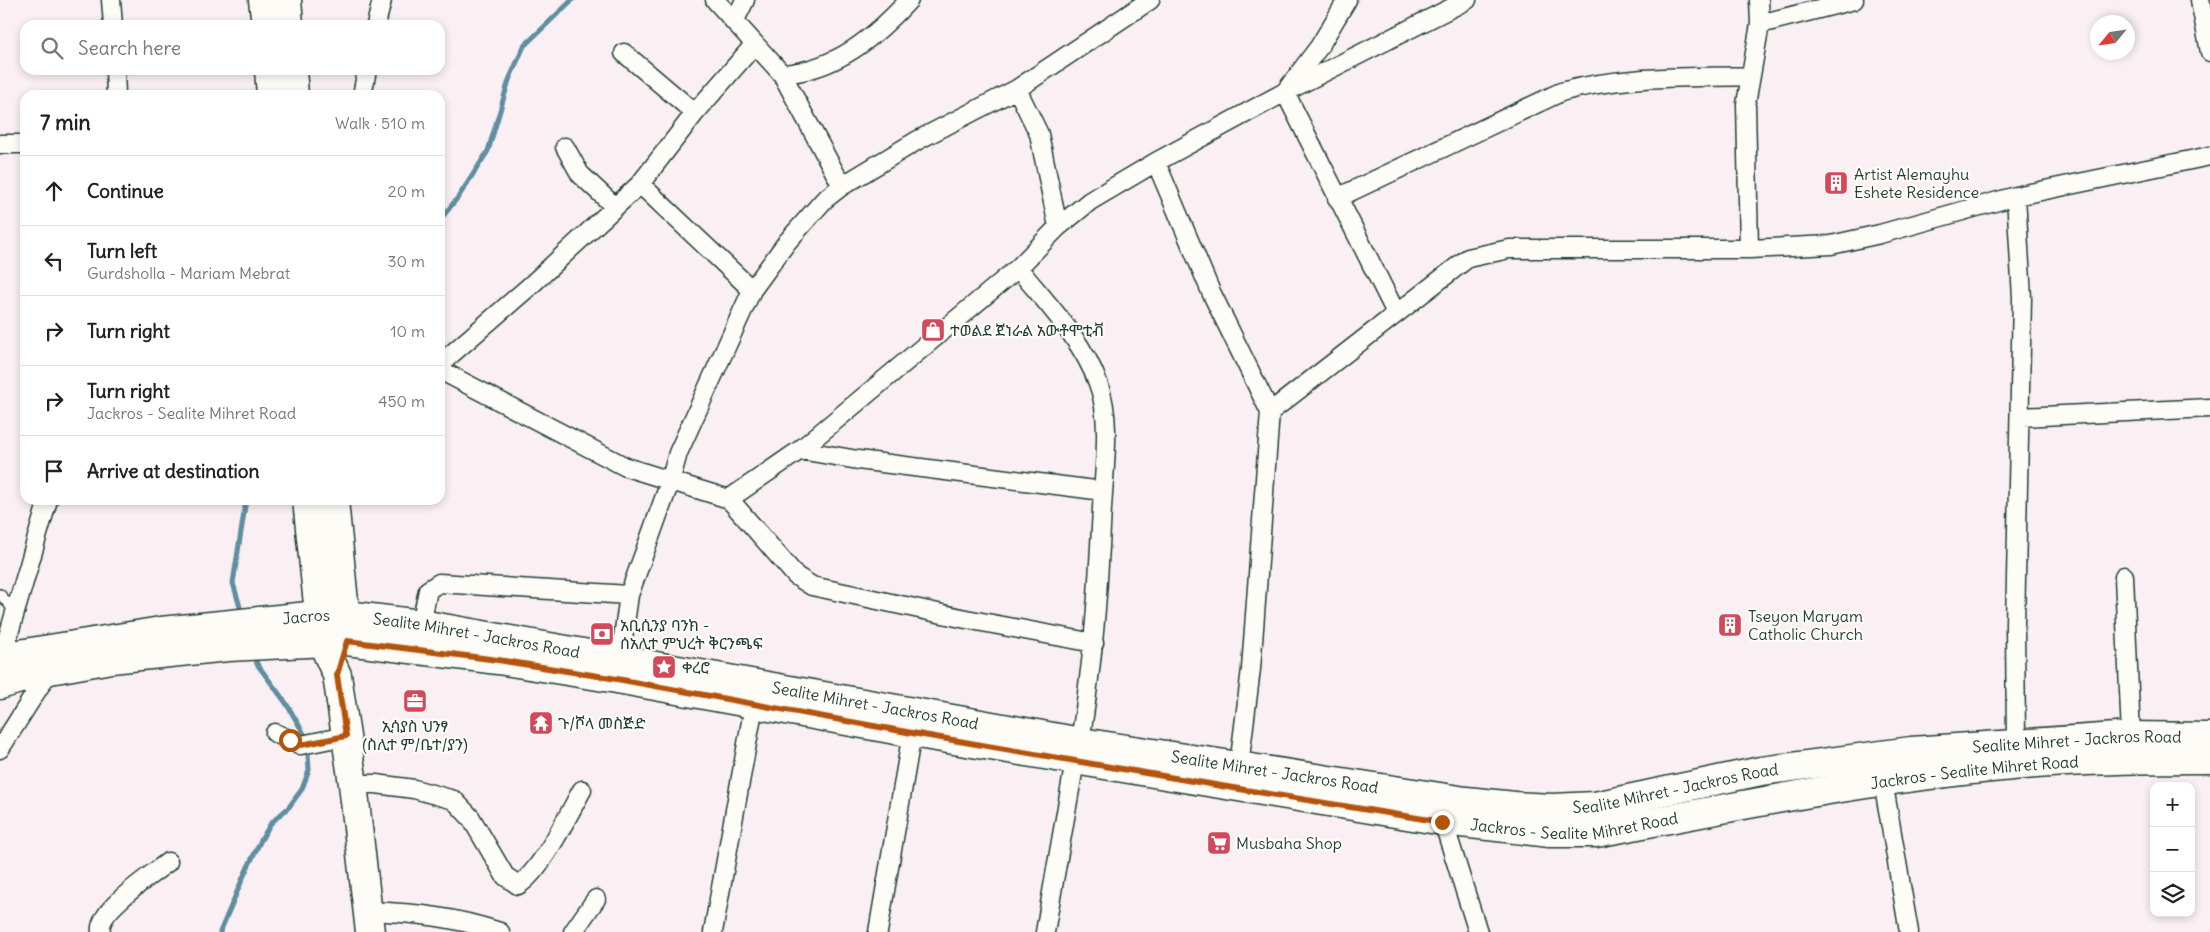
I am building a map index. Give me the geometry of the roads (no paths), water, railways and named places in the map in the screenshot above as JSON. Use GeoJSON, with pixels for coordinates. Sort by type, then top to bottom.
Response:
{"type":"FeatureCollection","features":[{"type":"Feature","properties":{"kind":"main road"},"geometry":{"type":"LineString","coordinates":[[263,0],[265,20]]}},
{"type":"Feature","properties":{"kind":"main road"},"geometry":{"type":"LineString","coordinates":[[287,0],[289,20]]}},
{"type":"Feature","properties":{"kind":"main road"},"geometry":{"type":"LineString","coordinates":[[269,75],[270,90]]}},
{"type":"Feature","properties":{"kind":"main road"},"geometry":{"type":"LineString","coordinates":[[292,75],[294,90]]}},
{"type":"Feature","properties":{"kind":"main road"},"geometry":{"type":"LineString","coordinates":[[307,505],[318,615]]}},
{"type":"Feature","properties":{"kind":"main road"},"geometry":{"type":"LineString","coordinates":[[334,505],[338,633],[335,739],[353,784],[369,921]]}},
{"type":"Feature","properties":{"kind":"main road","name":"Jacros"},"geometry":{"type":"LineString","coordinates":[[270,632],[318,615],[338,633]]}},
{"type":"Feature","properties":{"kind":"main road","name":"Sealite Mihret - Jackros Road"},"geometry":{"type":"LineString","coordinates":[[338,633],[421,624],[620,659],[1078,751],[1240,766],[1466,801],[1553,808],[1596,806],[1761,771],[1911,751],[2131,736],[2210,737]]}},
{"type":"Feature","properties":{"kind":"main road"},"geometry":{"type":"LineString","coordinates":[[1,657],[88,642],[270,632]]}},
{"type":"Feature","properties":{"kind":"main road","name":"Jackros - Sealite Mihret Road"},"geometry":{"type":"LineString","coordinates":[[270,632],[338,633],[607,677],[912,733],[1078,751],[1442,822],[1550,833],[1596,833],[1882,781],[1991,768],[2089,760],[2210,759]]}},
{"type":"Feature","properties":{"kind":"main road"},"geometry":{"type":"LineString","coordinates":[[0,685],[50,670],[223,636]]}},
{"type":"Feature","properties":{"kind":"main road"},"geometry":{"type":"LineString","coordinates":[[1761,771],[1767,801]]}},
{"type":"Feature","properties":{"kind":"street"},"geometry":{"type":"LineString","coordinates":[[112,0],[113,20]]}},
{"type":"Feature","properties":{"kind":"street"},"geometry":{"type":"LineString","coordinates":[[377,20],[382,0]]}},
{"type":"Feature","properties":{"kind":"street"},"geometry":{"type":"LineString","coordinates":[[715,0],[782,74],[842,186]]}},
{"type":"Feature","properties":{"kind":"street"},"geometry":{"type":"LineString","coordinates":[[734,22],[745,0]]}},
{"type":"Feature","properties":{"kind":"street"},"geometry":{"type":"LineString","coordinates":[[782,74],[820,67],[854,50],[884,27],[909,0]]}},
{"type":"Feature","properties":{"kind":"street"},"geometry":{"type":"LineString","coordinates":[[620,659],[629,595],[670,482],[678,453],[752,290],[788,242],[824,200],[842,186],[918,140],[1018,89],[1150,0]]}},
{"type":"Feature","properties":{"kind":"street"},"geometry":{"type":"LineString","coordinates":[[1285,92],[1314,55],[1347,0]]}},
{"type":"Feature","properties":{"kind":"street"},"geometry":{"type":"LineString","coordinates":[[729,500],[800,450],[1018,268],[1058,227],[1090,201],[1156,162],[1285,92],[1467,0]]}},
{"type":"Feature","properties":{"kind":"street"},"geometry":{"type":"LineString","coordinates":[[1750,249],[1746,104],[1760,24],[1759,0]]}},
{"type":"Feature","properties":{"kind":"street"},"geometry":{"type":"LineString","coordinates":[[1760,24],[1854,0]]}},
{"type":"Feature","properties":{"kind":"street"},"geometry":{"type":"LineString","coordinates":[[2200,0],[2210,52]]}},
{"type":"Feature","properties":{"kind":"street"},"geometry":{"type":"LineString","coordinates":[[445,360],[530,286],[614,206],[640,184],[695,113],[754,45]]}},
{"type":"Feature","properties":{"kind":"street"},"geometry":{"type":"LineString","coordinates":[[624,53],[695,113]]}},
{"type":"Feature","properties":{"kind":"street"},"geometry":{"type":"LineString","coordinates":[[115,75],[116,90]]}},
{"type":"Feature","properties":{"kind":"street"},"geometry":{"type":"LineString","coordinates":[[363,90],[366,75]]}},
{"type":"Feature","properties":{"kind":"street"},"geometry":{"type":"LineString","coordinates":[[1337,198],[1561,92],[1591,84],[1618,81],[1751,76]]}},
{"type":"Feature","properties":{"kind":"street"},"geometry":{"type":"LineString","coordinates":[[1018,89],[1039,134],[1058,227]]}},
{"type":"Feature","properties":{"kind":"street"},"geometry":{"type":"LineString","coordinates":[[1285,92],[1396,313]]}},
{"type":"Feature","properties":{"kind":"street"},"geometry":{"type":"LineString","coordinates":[[0,144],[20,144]]}},
{"type":"Feature","properties":{"kind":"street"},"geometry":{"type":"LineString","coordinates":[[565,147],[580,174],[614,206]]}},
{"type":"Feature","properties":{"kind":"street"},"geometry":{"type":"LineString","coordinates":[[1270,412],[1468,258],[1489,252],[1509,249],[1750,249],[1831,245],[1853,241],[2016,196],[2210,156]]}},
{"type":"Feature","properties":{"kind":"street"},"geometry":{"type":"LineString","coordinates":[[1156,162],[1211,292],[1270,412],[1252,669],[1240,766]]}},
{"type":"Feature","properties":{"kind":"street"},"geometry":{"type":"LineString","coordinates":[[640,184],[752,290]]}},
{"type":"Feature","properties":{"kind":"street"},"geometry":{"type":"LineString","coordinates":[[2016,196],[2022,298],[2021,417],[2015,625],[2016,744]]}},
{"type":"Feature","properties":{"kind":"street"},"geometry":{"type":"LineString","coordinates":[[1018,268],[1079,344],[1099,384],[1105,418],[1103,491],[1094,643],[1078,751],[1045,932]]}},
{"type":"Feature","properties":{"kind":"street"},"geometry":{"type":"LineString","coordinates":[[445,373],[626,467],[729,500],[796,576],[812,586],[966,619],[1094,643]]}},
{"type":"Feature","properties":{"kind":"street"},"geometry":{"type":"LineString","coordinates":[[2021,417],[2210,408]]}},
{"type":"Feature","properties":{"kind":"street"},"geometry":{"type":"LineString","coordinates":[[800,450],[843,458],[1103,491]]}},
{"type":"Feature","properties":{"kind":"street"},"geometry":{"type":"LineString","coordinates":[[1,657],[16,614],[47,505]]}},
{"type":"Feature","properties":{"kind":"street"},"geometry":{"type":"LineString","coordinates":[[2124,576],[2131,736]]}},
{"type":"Feature","properties":{"kind":"street"},"geometry":{"type":"LineString","coordinates":[[421,624],[428,590],[439,583],[629,595]]}},
{"type":"Feature","properties":{"kind":"street"},"geometry":{"type":"LineString","coordinates":[[0,749],[50,670]]}},
{"type":"Feature","properties":{"kind":"street"},"geometry":{"type":"LineString","coordinates":[[714,932],[754,705]]}},
{"type":"Feature","properties":{"kind":"street"},"geometry":{"type":"LineString","coordinates":[[275,733],[301,745],[335,739]]}},
{"type":"Feature","properties":{"kind":"street"},"geometry":{"type":"LineString","coordinates":[[878,932],[912,733]]}},
{"type":"Feature","properties":{"kind":"street"},"geometry":{"type":"LineString","coordinates":[[1882,781],[1909,932]]}},
{"type":"Feature","properties":{"kind":"street"},"geometry":{"type":"LineString","coordinates":[[353,784],[376,784],[414,789],[454,800],[472,818],[505,876],[518,885],[526,880],[548,850],[582,790]]}},
{"type":"Feature","properties":{"kind":"street"},"geometry":{"type":"LineString","coordinates":[[1442,822],[1478,932]]}},
{"type":"Feature","properties":{"kind":"street"},"geometry":{"type":"LineString","coordinates":[[101,932],[100,928],[112,907],[168,862]]}},
{"type":"Feature","properties":{"kind":"street"},"geometry":{"type":"LineString","coordinates":[[573,932],[596,899]]}},
{"type":"Feature","properties":{"kind":"street"},"geometry":{"type":"LineString","coordinates":[[369,921],[422,913],[467,921],[500,932]]}},
{"type":"Feature","properties":{"kind":"lane"},"geometry":{"type":"LineString","coordinates":[[0,594],[16,614]]}},
{"type":"Feature","properties":{"kind":"waterway"},"geometry":{"type":"LineString","coordinates":[[445,214],[459,196],[488,151],[509,80],[524,46],[572,0]]}},
{"type":"Feature","properties":{"kind":"waterway"},"geometry":{"type":"LineString","coordinates":[[242,614],[233,583],[245,505]]}},
{"type":"Feature","properties":{"kind":"waterway"},"geometry":{"type":"LineString","coordinates":[[220,932],[261,840],[271,823],[289,807],[302,789],[309,770],[307,739],[286,703],[257,664],[254,654]]}},
{"type":"Feature","properties":{"kind":"place","name":"Artist Alemayhu Eshete Residence"},"geometry":{"type":"Point","coordinates":[1836,183]}},
{"type":"Feature","properties":{"kind":"place","name":"ተወልደ ጀነራል አውቶሞቲቭ"},"geometry":{"type":"Point","coordinates":[933,330]}},
{"type":"Feature","properties":{"kind":"place","name":"Tseyon Maryam Catholic Church"},"geometry":{"type":"Point","coordinates":[1730,625]}},
{"type":"Feature","properties":{"kind":"place","name":"አቢሲንያ ባንክ - ሰአሊተ ምህረት ቅርንጫፍ"},"geometry":{"type":"Point","coordinates":[602,634]}},
{"type":"Feature","properties":{"kind":"place","name":"ቀረሮ"},"geometry":{"type":"Point","coordinates":[664,667]}},
{"type":"Feature","properties":{"kind":"place","name":"ኢሳያስ ህንፃ (ስሊተ ም/ቤተ/ያን)"},"geometry":{"type":"Point","coordinates":[415,701]}},
{"type":"Feature","properties":{"kind":"place","name":"ጉ/ሾላ መስጅድ"},"geometry":{"type":"Point","coordinates":[541,723]}},
{"type":"Feature","properties":{"kind":"place","name":"Musbaha Shop"},"geometry":{"type":"Point","coordinates":[1219,843]}}]}
